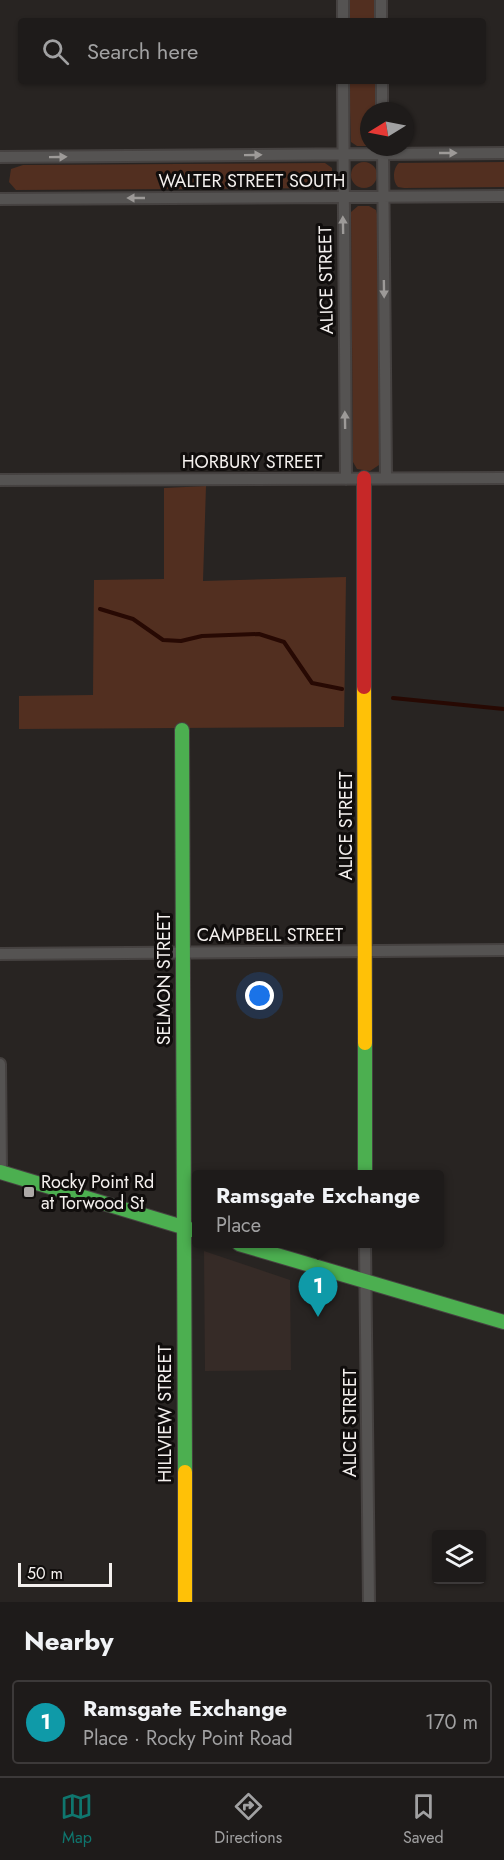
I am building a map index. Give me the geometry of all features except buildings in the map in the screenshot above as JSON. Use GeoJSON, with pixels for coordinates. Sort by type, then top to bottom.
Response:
{"type":"FeatureCollection","features":[{"type":"Feature","properties":{"kind":"street"},"geometry":{"type":"LineString","coordinates":[[343,0],[343,18]]}},
{"type":"Feature","properties":{"kind":"street"},"geometry":{"type":"LineString","coordinates":[[381,0],[381,18]]}},
{"type":"Feature","properties":{"kind":"street","name":"ALICE STREET"},"geometry":{"type":"LineString","coordinates":[[343,84],[346,478]]}},
{"type":"Feature","properties":{"kind":"street"},"geometry":{"type":"LineString","coordinates":[[382,84],[382,102]]}},
{"type":"Feature","properties":{"kind":"street","name":"WALTER STREET SOUTH"},"geometry":{"type":"LineString","coordinates":[[414,151],[504,153]]}},
{"type":"Feature","properties":{"kind":"street","name":"WALTER STREET SOUTH"},"geometry":{"type":"LineString","coordinates":[[0,157],[360,152]]}},
{"type":"Feature","properties":{"kind":"street"},"geometry":{"type":"LineString","coordinates":[[383,156],[386,478]]}},
{"type":"Feature","properties":{"kind":"street","name":"WALTER STREET SOUTH"},"geometry":{"type":"LineString","coordinates":[[0,199],[504,196]]}},
{"type":"Feature","properties":{"kind":"street","name":"ALICE STREET"},"geometry":{"type":"LineString","coordinates":[[364,478],[365,1170]]}},
{"type":"Feature","properties":{"kind":"street","name":"HORBURY STREET"},"geometry":{"type":"LineString","coordinates":[[0,480],[504,478]]}},
{"type":"Feature","properties":{"kind":"street","name":"SELMON STREET"},"geometry":{"type":"LineString","coordinates":[[182,730],[182,951],[190,1229]]}},
{"type":"Feature","properties":{"kind":"street","name":"CAMPBELL STREET"},"geometry":{"type":"LineString","coordinates":[[0,954],[504,950]]}},
{"type":"Feature","properties":{"kind":"street"},"geometry":{"type":"LineString","coordinates":[[0,1064],[0,1172],[190,1229]]}},
{"type":"Feature","properties":{"kind":"street","name":"HILLVIEW STREET"},"geometry":{"type":"LineString","coordinates":[[184,1602],[182,1256],[190,1229]]}},
{"type":"Feature","properties":{"kind":"street"},"geometry":{"type":"LineString","coordinates":[[252,1248],[504,1322]]}},
{"type":"Feature","properties":{"kind":"street","name":"ALICE STREET"},"geometry":{"type":"LineString","coordinates":[[366,1248],[369,1602]]}},
{"type":"Feature","properties":{"kind":"shaded area"},"geometry":{"type":"Polygon","coordinates":[[[348,0],[376,0],[376,18],[348,18],[348,0]]]}},
{"type":"Feature","properties":{"kind":"shaded area"},"geometry":{"type":"Polygon","coordinates":[[[349,84],[377,84],[377,102],[360,102],[360,146],[351,142],[349,84]]]}},
{"type":"Feature","properties":{"kind":"shaded area"},"geometry":{"type":"Polygon","coordinates":[[[364,162],[374,165],[377,175],[374,185],[364,188],[354,185],[351,175],[354,165],[364,162]]]}},
{"type":"Feature","properties":{"kind":"shaded area"},"geometry":{"type":"Polygon","coordinates":[[[504,162],[504,187],[404,188],[398,187],[394,178],[395,168],[399,163],[504,162]]]}},
{"type":"Feature","properties":{"kind":"shaded area"},"geometry":{"type":"Polygon","coordinates":[[[325,163],[332,168],[332,182],[327,188],[16,190],[9,182],[11,169],[23,165],[325,163]]]}},
{"type":"Feature","properties":{"kind":"shaded area"},"geometry":{"type":"Polygon","coordinates":[[[358,206],[369,206],[376,210],[377,214],[380,459],[379,465],[370,471],[357,469],[353,462],[351,212],[358,206]]]}},
{"type":"Feature","properties":{"kind":"shaded area"},"geometry":{"type":"Polygon","coordinates":[[[206,486],[203,581],[346,577],[344,727],[19,729],[19,696],[93,695],[94,580],[164,579],[164,488],[206,486]]]}},
{"type":"Feature","properties":{"kind":"shaded area"},"geometry":{"type":"Polygon","coordinates":[[[204,1251],[290,1280],[291,1370],[205,1371],[204,1251]]]}},
{"type":"Feature","properties":{"kind":"waterway"},"geometry":{"type":"LineString","coordinates":[[100,609],[133,619],[163,640],[181,641],[202,636],[259,634],[284,642],[312,683],[342,689]]}},
{"type":"Feature","properties":{"kind":"waterway"},"geometry":{"type":"LineString","coordinates":[[393,698],[504,709]]}},
{"type":"Feature","properties":{"kind":"traffic: fast"},"geometry":{"type":"LineString","coordinates":[[182,730],[185,1472]]}},
{"type":"Feature","properties":{"kind":"traffic: fast"},"geometry":{"type":"LineString","coordinates":[[365,1043],[365,1170]]}},
{"type":"Feature","properties":{"kind":"traffic: fast"},"geometry":{"type":"LineString","coordinates":[[0,1172],[192,1230]]}},
{"type":"Feature","properties":{"kind":"traffic: fast"},"geometry":{"type":"LineString","coordinates":[[253,1248],[504,1322]]}},
{"type":"Feature","properties":{"kind":"traffic: slow"},"geometry":{"type":"LineString","coordinates":[[364,687],[365,1043]]}},
{"type":"Feature","properties":{"kind":"traffic: slow"},"geometry":{"type":"LineString","coordinates":[[185,1472],[185,1602]]}},
{"type":"Feature","properties":{"kind":"traffic: jam"},"geometry":{"type":"LineString","coordinates":[[364,478],[364,687]]}},
{"type":"Feature","properties":{"kind":"place","name":"Rocky Point Rd at Torwood St"},"geometry":{"type":"Point","coordinates":[29,1192]}},
{"type":"Feature","properties":{"kind":"place","name":"Ramsgate Exchange"},"geometry":{"type":"Point","coordinates":[318,1317]}}]}
